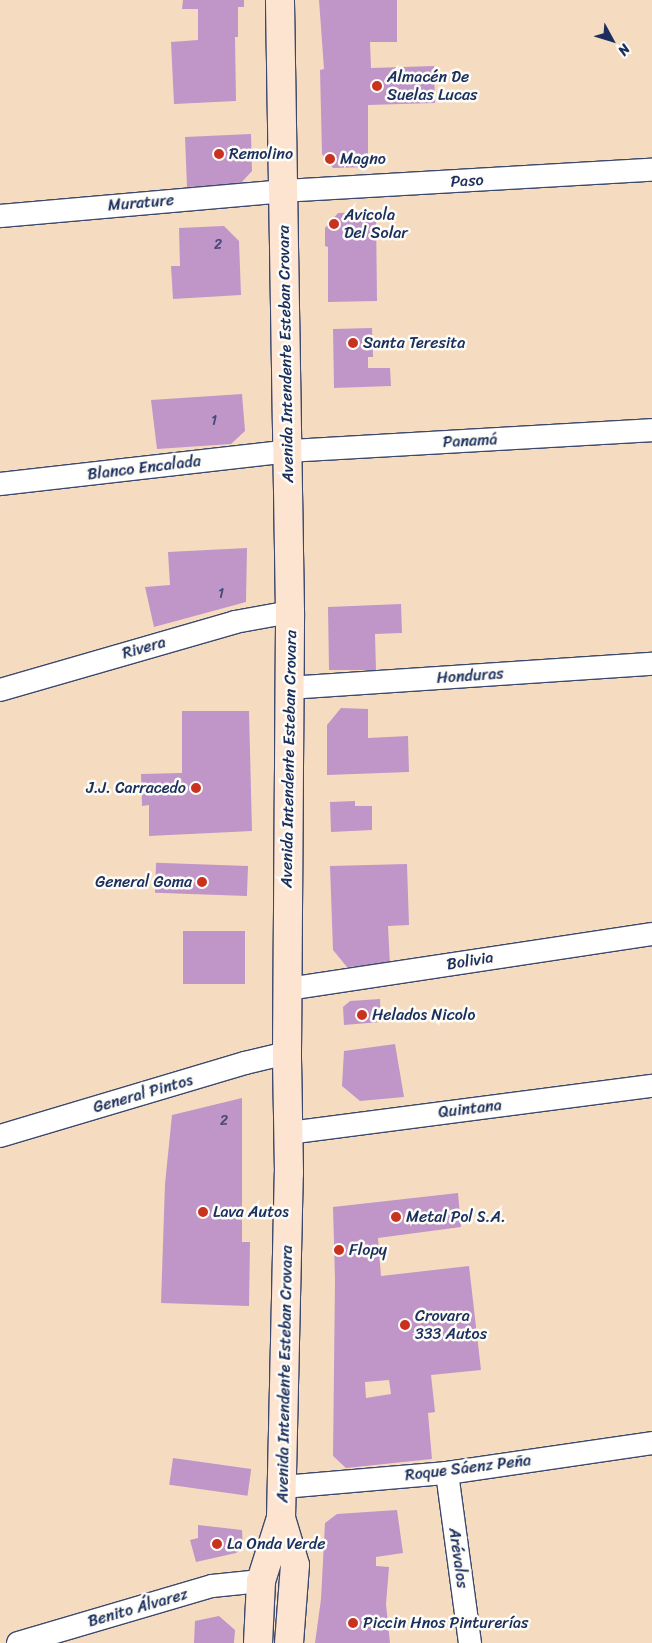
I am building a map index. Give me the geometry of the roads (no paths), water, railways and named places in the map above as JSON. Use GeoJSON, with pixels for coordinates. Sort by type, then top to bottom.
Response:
{"type":"FeatureCollection","features":[{"type":"Feature","properties":{"kind":"main road","name":"Avenida Intendente Esteban Crovara"},"geometry":{"type":"LineString","coordinates":[[258,1643],[261,1581],[281,1518],[283,1487],[289,1133],[287,1053],[290,612],[289,451],[280,0]]}},
{"type":"Feature","properties":{"kind":"main road","name":"Avenida Intendente Esteban Crovara"},"geometry":{"type":"LineString","coordinates":[[281,1518],[295,1565],[289,1643]]}},
{"type":"Feature","properties":{"kind":"street","name":"Paso"},"geometry":{"type":"LineString","coordinates":[[283,191],[652,170]]}},
{"type":"Feature","properties":{"kind":"street","name":"Murature"},"geometry":{"type":"LineString","coordinates":[[0,216],[283,191]]}},
{"type":"Feature","properties":{"kind":"street","name":"Panamá"},"geometry":{"type":"LineString","coordinates":[[289,451],[652,430]]}},
{"type":"Feature","properties":{"kind":"street","name":"Blanco Encalada"},"geometry":{"type":"LineString","coordinates":[[0,484],[289,451]]}},
{"type":"Feature","properties":{"kind":"street","name":"Rivera"},"geometry":{"type":"LineString","coordinates":[[0,690],[235,622],[290,612]]}},
{"type":"Feature","properties":{"kind":"street","name":"Honduras"},"geometry":{"type":"LineString","coordinates":[[288,688],[652,664]]}},
{"type":"Feature","properties":{"kind":"street","name":"Bolivia"},"geometry":{"type":"LineString","coordinates":[[288,989],[652,934]]}},
{"type":"Feature","properties":{"kind":"street","name":"General Pintos"},"geometry":{"type":"LineString","coordinates":[[0,1136],[245,1063],[287,1053]]}},
{"type":"Feature","properties":{"kind":"street","name":"Quintana"},"geometry":{"type":"LineString","coordinates":[[289,1133],[652,1086]]}},
{"type":"Feature","properties":{"kind":"street","name":"Roque Sáenz Peña"},"geometry":{"type":"LineString","coordinates":[[283,1487],[447,1473],[652,1442]]}},
{"type":"Feature","properties":{"kind":"street","name":"Arévalos"},"geometry":{"type":"LineString","coordinates":[[447,1473],[470,1643]]}},
{"type":"Feature","properties":{"kind":"street","name":"Benito Álvarez"},"geometry":{"type":"LineString","coordinates":[[18,1643],[212,1586],[261,1581]]}},
{"type":"Feature","properties":{"kind":"place","name":"Almacén De Suelas Lucas"},"geometry":{"type":"Point","coordinates":[377,86]}},
{"type":"Feature","properties":{"kind":"place","name":"Remolino"},"geometry":{"type":"Point","coordinates":[219,154]}},
{"type":"Feature","properties":{"kind":"place","name":"Magno"},"geometry":{"type":"Point","coordinates":[330,159]}},
{"type":"Feature","properties":{"kind":"place","name":"Avicola Del Solar"},"geometry":{"type":"Point","coordinates":[334,224]}},
{"type":"Feature","properties":{"kind":"place","name":"Santa Teresita"},"geometry":{"type":"Point","coordinates":[353,343]}},
{"type":"Feature","properties":{"kind":"place","name":"J.J. Carracedo"},"geometry":{"type":"Point","coordinates":[196,788]}},
{"type":"Feature","properties":{"kind":"place","name":"General Goma"},"geometry":{"type":"Point","coordinates":[202,882]}},
{"type":"Feature","properties":{"kind":"place","name":"Helados Nicolo"},"geometry":{"type":"Point","coordinates":[362,1015]}},
{"type":"Feature","properties":{"kind":"place","name":"Lava Autos"},"geometry":{"type":"Point","coordinates":[203,1212]}},
{"type":"Feature","properties":{"kind":"place","name":"Metal Pol S.A."},"geometry":{"type":"Point","coordinates":[396,1217]}},
{"type":"Feature","properties":{"kind":"place","name":"Flopy"},"geometry":{"type":"Point","coordinates":[339,1250]}},
{"type":"Feature","properties":{"kind":"place","name":"Crovara 333 Autos"},"geometry":{"type":"Point","coordinates":[405,1325]}},
{"type":"Feature","properties":{"kind":"place","name":"La Onda Verde"},"geometry":{"type":"Point","coordinates":[217,1544]}},
{"type":"Feature","properties":{"kind":"place","name":"Piccin Hnos Pinturerías"},"geometry":{"type":"Point","coordinates":[353,1623]}}]}
